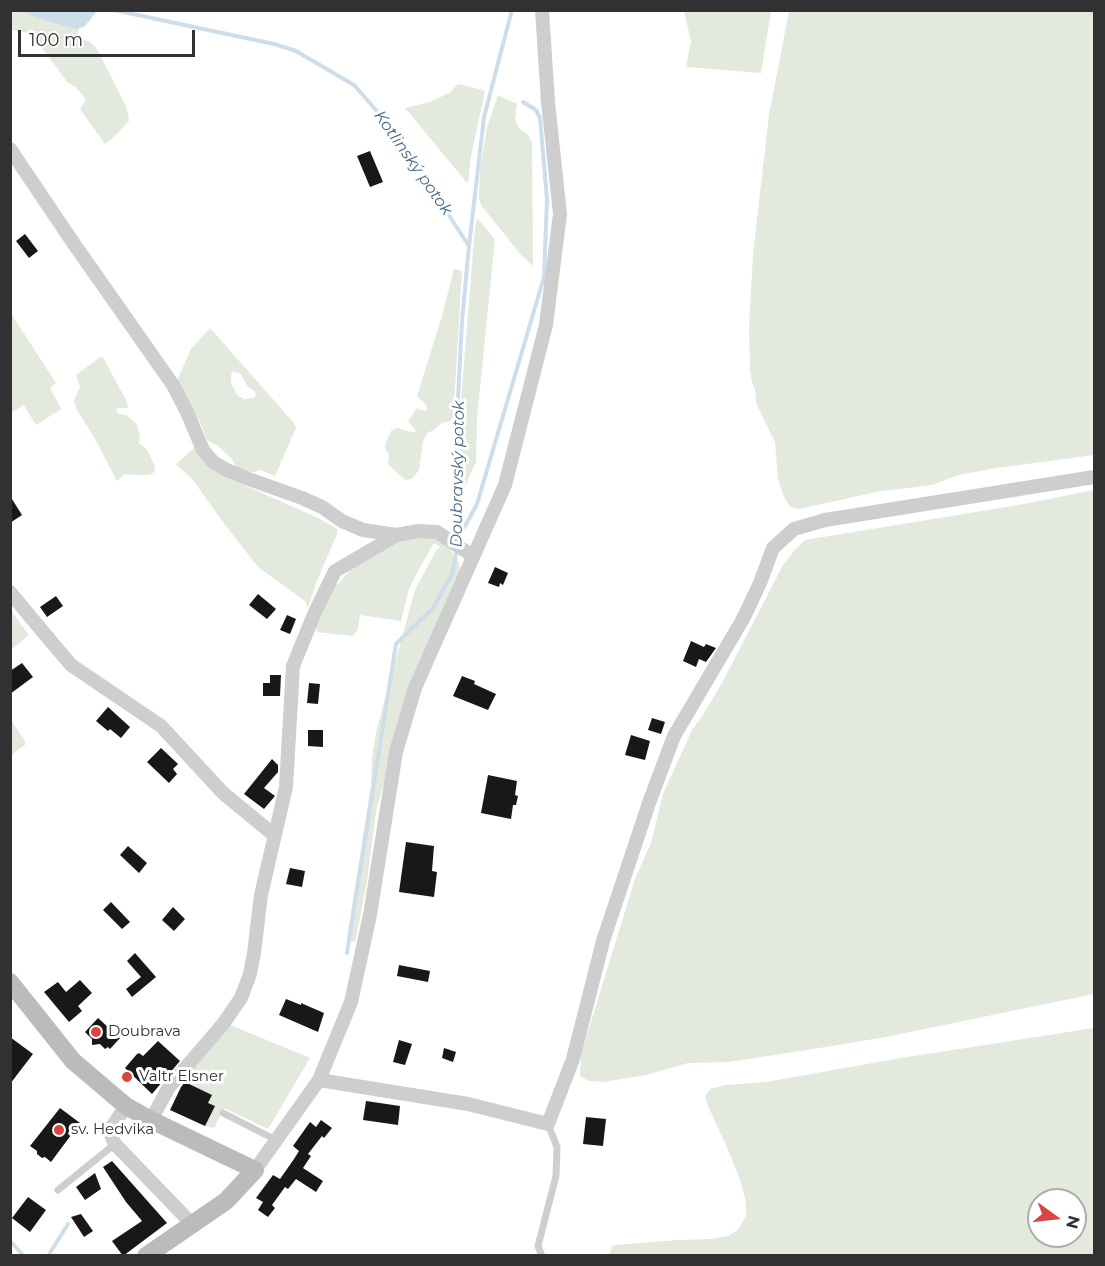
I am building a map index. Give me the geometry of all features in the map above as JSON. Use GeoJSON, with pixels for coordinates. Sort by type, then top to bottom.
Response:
{"type":"FeatureCollection","features":[{"type":"Feature","properties":{"kind":"street"},"geometry":{"type":"LineString","coordinates":[[146,1256],[226,1201],[255,1170],[319,1080],[351,1002],[370,915],[396,752],[415,688],[505,485],[546,325],[560,214],[548,102],[542,10]]}},
{"type":"Feature","properties":{"kind":"street"},"geometry":{"type":"LineString","coordinates":[[10,149],[173,385],[187,411],[203,450],[213,462],[246,478],[322,507],[342,521],[363,530],[397,535],[418,531],[437,532],[473,556]]}},
{"type":"Feature","properties":{"kind":"street"},"geometry":{"type":"LineString","coordinates":[[319,1080],[468,1104],[548,1124],[573,1059],[603,941],[674,736],[743,619],[773,548],[794,529],[825,520],[1095,477]]}},
{"type":"Feature","properties":{"kind":"street"},"geometry":{"type":"LineString","coordinates":[[151,1120],[169,1087],[223,1024],[241,998],[250,974],[255,953],[261,895],[286,788],[293,666],[315,612],[335,571],[397,535]]}},
{"type":"Feature","properties":{"kind":"street"},"geometry":{"type":"LineString","coordinates":[[10,592],[71,665],[161,726],[223,794],[274,835]]}},
{"type":"Feature","properties":{"kind":"street"},"geometry":{"type":"LineString","coordinates":[[10,982],[73,1061],[126,1106],[255,1170]]}},
{"type":"Feature","properties":{"kind":"street"},"geometry":{"type":"LineString","coordinates":[[126,1106],[112,1126],[111,1135],[115,1144],[192,1224]]}},
{"type":"Feature","properties":{"kind":"lane"},"geometry":{"type":"LineString","coordinates":[[224,1113],[276,1140]]}},
{"type":"Feature","properties":{"kind":"lane"},"geometry":{"type":"LineString","coordinates":[[542,1256],[538,1246],[556,1176],[557,1147],[548,1124]]}},
{"type":"Feature","properties":{"kind":"lane"},"geometry":{"type":"LineString","coordinates":[[58,1190],[115,1144]]}},
{"type":"Feature","properties":{"kind":"shaded area"},"geometry":{"type":"Polygon","coordinates":[[[11,11],[83,11],[77,38],[90,42],[97,49],[128,114],[129,121],[105,144],[80,109],[86,100],[76,87],[68,83],[31,33],[11,30],[11,11]]]}},
{"type":"Feature","properties":{"kind":"shaded area"},"geometry":{"type":"Polygon","coordinates":[[[684,11],[771,11],[761,73],[686,67],[691,41],[684,11]]]}},
{"type":"Feature","properties":{"kind":"shaded area"},"geometry":{"type":"Polygon","coordinates":[[[789,11],[1094,11],[1094,455],[997,468],[958,475],[932,485],[881,491],[799,509],[790,507],[778,480],[775,442],[756,403],[750,370],[749,328],[753,254],[769,115],[789,11]]]}},
{"type":"Feature","properties":{"kind":"shaded area"},"geometry":{"type":"Polygon","coordinates":[[[458,84],[485,92],[471,156],[468,184],[405,108],[430,102],[449,93],[458,84]]]}},
{"type":"Feature","properties":{"kind":"shaded area"},"geometry":{"type":"Polygon","coordinates":[[[498,95],[517,104],[515,120],[532,143],[533,266],[521,255],[481,205],[479,198],[480,169],[487,127],[498,95]]]}},
{"type":"Feature","properties":{"kind":"shaded area"},"geometry":{"type":"Polygon","coordinates":[[[477,218],[495,239],[477,418],[476,462],[460,497],[457,449],[477,218]]]}},
{"type":"Feature","properties":{"kind":"shaded area"},"geometry":{"type":"Polygon","coordinates":[[[454,269],[462,271],[453,421],[441,423],[427,433],[423,442],[419,470],[412,479],[405,480],[388,464],[389,455],[385,447],[386,442],[391,431],[397,428],[416,432],[408,421],[417,408],[425,411],[427,409],[417,396],[454,269]]]}},
{"type":"Feature","properties":{"kind":"shaded area"},"geometry":{"type":"Polygon","coordinates":[[[10,312],[56,383],[50,388],[61,409],[36,425],[24,405],[11,413],[10,312]]]}},
{"type":"Feature","properties":{"kind":"shaded area"},"geometry":{"type":"Polygon","coordinates":[[[210,328],[294,423],[296,428],[275,476],[260,470],[247,472],[236,466],[219,447],[207,440],[200,422],[179,386],[178,378],[191,349],[210,328]],[[232,371],[231,383],[237,395],[244,399],[254,398],[256,394],[254,390],[248,387],[241,374],[232,371]]]}},
{"type":"Feature","properties":{"kind":"shaded area"},"geometry":{"type":"Polygon","coordinates":[[[102,356],[127,402],[128,408],[117,408],[116,411],[126,415],[137,425],[140,434],[139,443],[147,450],[155,466],[154,472],[150,475],[125,474],[117,481],[76,408],[74,401],[80,387],[76,375],[102,356]]]}},
{"type":"Feature","properties":{"kind":"shaded area"},"geometry":{"type":"Polygon","coordinates":[[[194,448],[204,460],[228,478],[318,518],[337,529],[308,608],[305,601],[258,567],[193,480],[176,464],[194,448]]]}},
{"type":"Feature","properties":{"kind":"shaded area"},"geometry":{"type":"Polygon","coordinates":[[[1094,490],[1094,994],[832,1046],[729,1062],[688,1063],[646,1075],[603,1082],[589,1081],[580,1076],[581,1054],[635,879],[651,843],[663,794],[692,730],[722,683],[783,565],[794,551],[805,540],[1024,504],[1094,490]]]}},
{"type":"Feature","properties":{"kind":"shaded area"},"geometry":{"type":"Polygon","coordinates":[[[430,535],[449,547],[459,562],[460,571],[392,750],[377,806],[367,881],[356,938],[351,942],[347,938],[371,785],[376,732],[415,590],[440,547],[434,543],[419,569],[409,589],[401,621],[360,615],[358,629],[353,636],[317,632],[316,629],[319,615],[333,587],[353,567],[385,543],[430,535]]]}},
{"type":"Feature","properties":{"kind":"shaded area"},"geometry":{"type":"Polygon","coordinates":[[[10,611],[29,635],[11,650],[10,611]]]}},
{"type":"Feature","properties":{"kind":"shaded area"},"geometry":{"type":"Polygon","coordinates":[[[11,720],[25,741],[25,745],[11,755],[11,720]]]}},
{"type":"Feature","properties":{"kind":"shaded area"},"geometry":{"type":"Polygon","coordinates":[[[228,1024],[310,1058],[268,1129],[224,1108],[214,1128],[205,1126],[214,1106],[208,1103],[212,1095],[182,1078],[228,1024]]]}},
{"type":"Feature","properties":{"kind":"shaded area"},"geometry":{"type":"Polygon","coordinates":[[[1094,1028],[1094,1255],[609,1255],[613,1245],[712,1239],[728,1236],[738,1230],[746,1216],[746,1203],[741,1182],[705,1097],[710,1089],[725,1085],[766,1082],[1094,1028]]]}},
{"type":"Feature","properties":{"kind":"water"},"geometry":{"type":"Polygon","coordinates":[[[25,11],[97,11],[85,26],[77,29],[50,22],[25,11]]]}},
{"type":"Feature","properties":{"kind":"building"},"geometry":{"type":"Polygon","coordinates":[[[370,151],[383,182],[370,187],[357,156],[370,151]]]}},
{"type":"Feature","properties":{"kind":"building"},"geometry":{"type":"Polygon","coordinates":[[[25,234],[38,251],[29,258],[16,241],[25,234]]]}},
{"type":"Feature","properties":{"kind":"building"},"geometry":{"type":"Polygon","coordinates":[[[10,496],[22,515],[10,523],[10,496]]]}},
{"type":"Feature","properties":{"kind":"building"},"geometry":{"type":"Polygon","coordinates":[[[495,567],[508,573],[503,585],[500,583],[499,587],[488,583],[495,567]]]}},
{"type":"Feature","properties":{"kind":"building"},"geometry":{"type":"Polygon","coordinates":[[[258,594],[276,609],[267,619],[249,605],[258,594]]]}},
{"type":"Feature","properties":{"kind":"building"},"geometry":{"type":"Polygon","coordinates":[[[56,596],[63,606],[47,617],[40,607],[56,596]]]}},
{"type":"Feature","properties":{"kind":"building"},"geometry":{"type":"Polygon","coordinates":[[[287,615],[296,619],[290,634],[280,630],[287,615]]]}},
{"type":"Feature","properties":{"kind":"building"},"geometry":{"type":"Polygon","coordinates":[[[691,641],[704,647],[706,644],[716,648],[706,662],[699,659],[696,667],[683,661],[691,641]]]}},
{"type":"Feature","properties":{"kind":"building"},"geometry":{"type":"Polygon","coordinates":[[[22,663],[33,677],[10,694],[10,671],[22,663]]]}},
{"type":"Feature","properties":{"kind":"building"},"geometry":{"type":"Polygon","coordinates":[[[270,675],[281,675],[280,696],[263,696],[263,683],[270,683],[270,675]]]}},
{"type":"Feature","properties":{"kind":"building"},"geometry":{"type":"Polygon","coordinates":[[[462,676],[496,694],[488,710],[453,696],[462,676]]]}},
{"type":"Feature","properties":{"kind":"building"},"geometry":{"type":"Polygon","coordinates":[[[309,683],[320,684],[318,704],[307,703],[309,683]]]}},
{"type":"Feature","properties":{"kind":"building"},"geometry":{"type":"Polygon","coordinates":[[[108,707],[130,727],[121,738],[96,721],[108,707]]]}},
{"type":"Feature","properties":{"kind":"building"},"geometry":{"type":"Polygon","coordinates":[[[652,718],[665,722],[661,734],[648,730],[652,718]]]}},
{"type":"Feature","properties":{"kind":"building"},"geometry":{"type":"Polygon","coordinates":[[[308,730],[323,730],[323,747],[308,746],[308,730]]]}},
{"type":"Feature","properties":{"kind":"building"},"geometry":{"type":"Polygon","coordinates":[[[631,735],[650,741],[645,760],[625,755],[631,735]]]}},
{"type":"Feature","properties":{"kind":"building"},"geometry":{"type":"Polygon","coordinates":[[[161,748],[178,764],[173,769],[177,774],[169,783],[147,762],[161,748]]]}},
{"type":"Feature","properties":{"kind":"building"},"geometry":{"type":"Polygon","coordinates":[[[272,759],[278,765],[278,772],[264,788],[275,796],[264,809],[244,794],[272,759]]]}},
{"type":"Feature","properties":{"kind":"building"},"geometry":{"type":"Polygon","coordinates":[[[488,775],[517,781],[515,795],[518,796],[516,805],[513,805],[511,819],[481,813],[488,775]]]}},
{"type":"Feature","properties":{"kind":"building"},"geometry":{"type":"Polygon","coordinates":[[[406,842],[434,846],[432,871],[437,872],[434,897],[399,892],[406,842]]]}},
{"type":"Feature","properties":{"kind":"building"},"geometry":{"type":"Polygon","coordinates":[[[128,846],[147,863],[139,873],[120,855],[128,846]]]}},
{"type":"Feature","properties":{"kind":"building"},"geometry":{"type":"Polygon","coordinates":[[[290,868],[305,871],[302,887],[286,884],[290,868]]]}},
{"type":"Feature","properties":{"kind":"building"},"geometry":{"type":"Polygon","coordinates":[[[111,902],[130,922],[122,929],[103,910],[111,902]]]}},
{"type":"Feature","properties":{"kind":"building"},"geometry":{"type":"Polygon","coordinates":[[[173,907],[185,919],[174,931],[162,920],[173,907]]]}},
{"type":"Feature","properties":{"kind":"building"},"geometry":{"type":"Polygon","coordinates":[[[135,953],[156,977],[132,997],[126,989],[141,977],[127,961],[135,953]]]}},
{"type":"Feature","properties":{"kind":"building"},"geometry":{"type":"Polygon","coordinates":[[[399,965],[430,971],[428,982],[397,976],[399,965]]]}},
{"type":"Feature","properties":{"kind":"building"},"geometry":{"type":"Polygon","coordinates":[[[80,980],[92,993],[78,1006],[82,1011],[69,1022],[44,992],[58,982],[66,992],[80,980]]]}},
{"type":"Feature","properties":{"kind":"building"},"geometry":{"type":"Polygon","coordinates":[[[286,999],[324,1013],[318,1032],[279,1015],[286,999]]]}},
{"type":"Feature","properties":{"kind":"building"},"geometry":{"type":"Polygon","coordinates":[[[98,1018],[120,1038],[110,1049],[108,1047],[105,1049],[100,1044],[92,1045],[92,1039],[85,1032],[98,1018]]]}},
{"type":"Feature","properties":{"kind":"building"},"geometry":{"type":"Polygon","coordinates":[[[10,1037],[33,1054],[10,1084],[10,1037]]]}},
{"type":"Feature","properties":{"kind":"building"},"geometry":{"type":"Polygon","coordinates":[[[399,1040],[412,1044],[405,1065],[393,1062],[399,1040]]]}},
{"type":"Feature","properties":{"kind":"building"},"geometry":{"type":"Polygon","coordinates":[[[158,1041],[180,1061],[152,1094],[125,1068],[137,1054],[143,1056],[158,1041]]]}},
{"type":"Feature","properties":{"kind":"building"},"geometry":{"type":"Polygon","coordinates":[[[444,1048],[456,1052],[453,1062],[442,1058],[444,1048]]]}},
{"type":"Feature","properties":{"kind":"building"},"geometry":{"type":"Polygon","coordinates":[[[185,1082],[212,1095],[208,1103],[215,1106],[205,1126],[170,1110],[185,1082]]]}},
{"type":"Feature","properties":{"kind":"building"},"geometry":{"type":"Polygon","coordinates":[[[366,1101],[400,1106],[398,1125],[363,1120],[366,1101]]]}},
{"type":"Feature","properties":{"kind":"building","name":"sv. Hedvika"},"geometry":{"type":"Polygon","coordinates":[[[60,1108],[80,1123],[51,1162],[45,1157],[42,1158],[30,1146],[60,1108]]]}},
{"type":"Feature","properties":{"kind":"building"},"geometry":{"type":"Polygon","coordinates":[[[586,1117],[606,1119],[603,1146],[583,1144],[586,1117]]]}},
{"type":"Feature","properties":{"kind":"building"},"geometry":{"type":"Polygon","coordinates":[[[321,1120],[332,1128],[324,1138],[322,1136],[308,1154],[311,1156],[303,1168],[323,1181],[316,1192],[296,1179],[288,1189],[285,1187],[272,1205],[275,1208],[268,1217],[258,1210],[263,1202],[256,1198],[273,1175],[280,1179],[299,1151],[293,1146],[310,1122],[316,1127],[321,1120]]]}},
{"type":"Feature","properties":{"kind":"building"},"geometry":{"type":"Polygon","coordinates":[[[112,1161],[167,1223],[123,1256],[112,1241],[142,1221],[126,1202],[103,1167],[112,1161]]]}},
{"type":"Feature","properties":{"kind":"building"},"geometry":{"type":"Polygon","coordinates":[[[95,1173],[101,1189],[85,1200],[76,1187],[95,1173]]]}},
{"type":"Feature","properties":{"kind":"building"},"geometry":{"type":"Polygon","coordinates":[[[28,1197],[46,1210],[30,1232],[12,1218],[28,1197]]]}},
{"type":"Feature","properties":{"kind":"building"},"geometry":{"type":"Polygon","coordinates":[[[81,1214],[93,1231],[84,1237],[71,1217],[81,1214]]]}},
{"type":"Feature","properties":{"kind":"waterway","name":"Kotlinský potok"},"geometry":{"type":"LineString","coordinates":[[114,10],[274,44],[296,51],[354,85],[391,127],[469,246]]}},
{"type":"Feature","properties":{"kind":"waterway","name":"Doubravský potok"},"geometry":{"type":"LineString","coordinates":[[458,542],[455,456],[462,321],[469,246],[484,117],[512,10]]}},
{"type":"Feature","properties":{"kind":"waterway"},"geometry":{"type":"LineString","coordinates":[[459,537],[477,504],[544,277],[547,199],[540,118],[536,110],[523,102]]}},
{"type":"Feature","properties":{"kind":"waterway","name":"Doubravský potok"},"geometry":{"type":"LineString","coordinates":[[347,953],[396,644],[433,608],[452,574],[457,549]]}},
{"type":"Feature","properties":{"kind":"waterway","name":"Doubravský potok"},"geometry":{"type":"LineString","coordinates":[[48,1256],[68,1224]]}},
{"type":"Feature","properties":{"kind":"waterway"},"geometry":{"type":"LineString","coordinates":[[10,1241],[24,1256]]}},
{"type":"Feature","properties":{"kind":"place","name":"Doubrava"},"geometry":{"type":"Point","coordinates":[96,1032]}},
{"type":"Feature","properties":{"kind":"place","name":"Valtr Elsner"},"geometry":{"type":"Point","coordinates":[127,1077]}},
{"type":"Feature","properties":{"kind":"place","name":"sv. Hedvika"},"geometry":{"type":"Point","coordinates":[59,1130]}}]}
